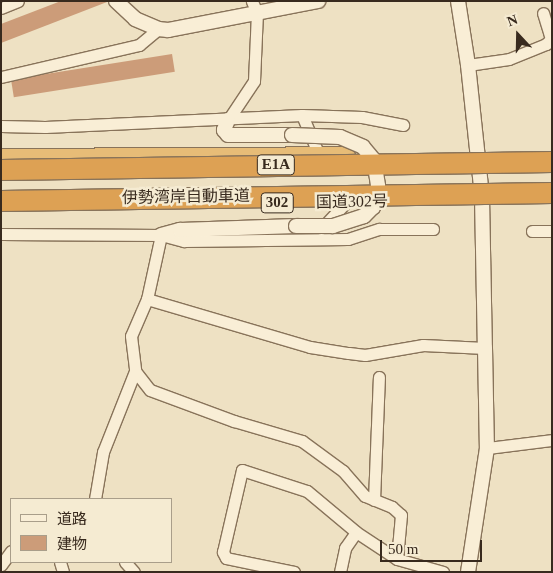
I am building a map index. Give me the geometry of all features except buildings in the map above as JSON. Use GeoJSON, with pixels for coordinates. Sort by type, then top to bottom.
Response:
{"type":"FeatureCollection","features":[{"type":"Feature","properties":{"kind":"highway"},"geometry":{"type":"LineString","coordinates":[[1,158],[320,155],[552,158]]}},
{"type":"Feature","properties":{"kind":"highway","name":"伊勢湾岸自動車道"},"geometry":{"type":"LineString","coordinates":[[1,170],[552,162]]}},
{"type":"Feature","properties":{"kind":"highway","name":"国道302号"},"geometry":{"type":"LineString","coordinates":[[1,200],[344,204],[552,195]]}},
{"type":"Feature","properties":{"kind":"highway","name":"伊勢湾岸自動車道"},"geometry":{"type":"LineString","coordinates":[[1,200],[552,195]]}},
{"type":"Feature","properties":{"kind":"street"},"geometry":{"type":"LineString","coordinates":[[1,8],[18,1]]}},
{"type":"Feature","properties":{"kind":"street"},"geometry":{"type":"LineString","coordinates":[[116,1],[135,19],[158,29],[196,26],[255,7],[318,1]]}},
{"type":"Feature","properties":{"kind":"street"},"geometry":{"type":"LineString","coordinates":[[458,1],[468,65],[482,197],[487,448],[468,572]]}},
{"type":"Feature","properties":{"kind":"street"},"geometry":{"type":"LineString","coordinates":[[161,235],[180,230],[333,226],[364,216],[377,198],[378,179],[374,160],[368,152],[351,141],[330,135],[228,135],[224,130],[228,120],[254,81],[255,7]]}},
{"type":"Feature","properties":{"kind":"street"},"geometry":{"type":"LineString","coordinates":[[468,65],[509,59],[546,44],[552,39],[543,13]]}},
{"type":"Feature","properties":{"kind":"street"},"geometry":{"type":"LineString","coordinates":[[1,77],[139,45],[158,29]]}},
{"type":"Feature","properties":{"kind":"street"},"geometry":{"type":"LineString","coordinates":[[302,115],[320,155]]}},
{"type":"Feature","properties":{"kind":"street"},"geometry":{"type":"LineString","coordinates":[[1,126],[45,127],[228,120],[302,115],[362,117],[402,125]]}},
{"type":"Feature","properties":{"kind":"street"},"geometry":{"type":"LineString","coordinates":[[311,239],[344,204]]}},
{"type":"Feature","properties":{"kind":"street"},"geometry":{"type":"LineString","coordinates":[[1,234],[161,235],[184,241],[348,238],[379,229],[433,229]]}},
{"type":"Feature","properties":{"kind":"street"},"geometry":{"type":"LineString","coordinates":[[532,231],[552,231]]}},
{"type":"Feature","properties":{"kind":"street"},"geometry":{"type":"LineString","coordinates":[[95,498],[103,452],[135,371],[131,336],[147,299],[161,235]]}},
{"type":"Feature","properties":{"kind":"street"},"geometry":{"type":"LineString","coordinates":[[147,299],[310,347],[349,353],[365,355],[423,345],[485,348]]}},
{"type":"Feature","properties":{"kind":"street"},"geometry":{"type":"LineString","coordinates":[[135,371],[150,390],[234,421],[302,440],[343,472],[365,496],[401,515],[396,560]]}},
{"type":"Feature","properties":{"kind":"street"},"geometry":{"type":"LineString","coordinates":[[374,500],[379,377]]}},
{"type":"Feature","properties":{"kind":"street"},"geometry":{"type":"LineString","coordinates":[[487,448],[552,440]]}},
{"type":"Feature","properties":{"kind":"street"},"geometry":{"type":"LineString","coordinates":[[294,572],[226,558],[223,552],[242,470],[307,491],[356,532],[396,560],[443,572]]}},
{"type":"Feature","properties":{"kind":"street"},"geometry":{"type":"LineString","coordinates":[[340,572],[345,548],[356,532]]}},
{"type":"Feature","properties":{"kind":"street"},"geometry":{"type":"LineString","coordinates":[[1,565],[10,552]]}}]}
